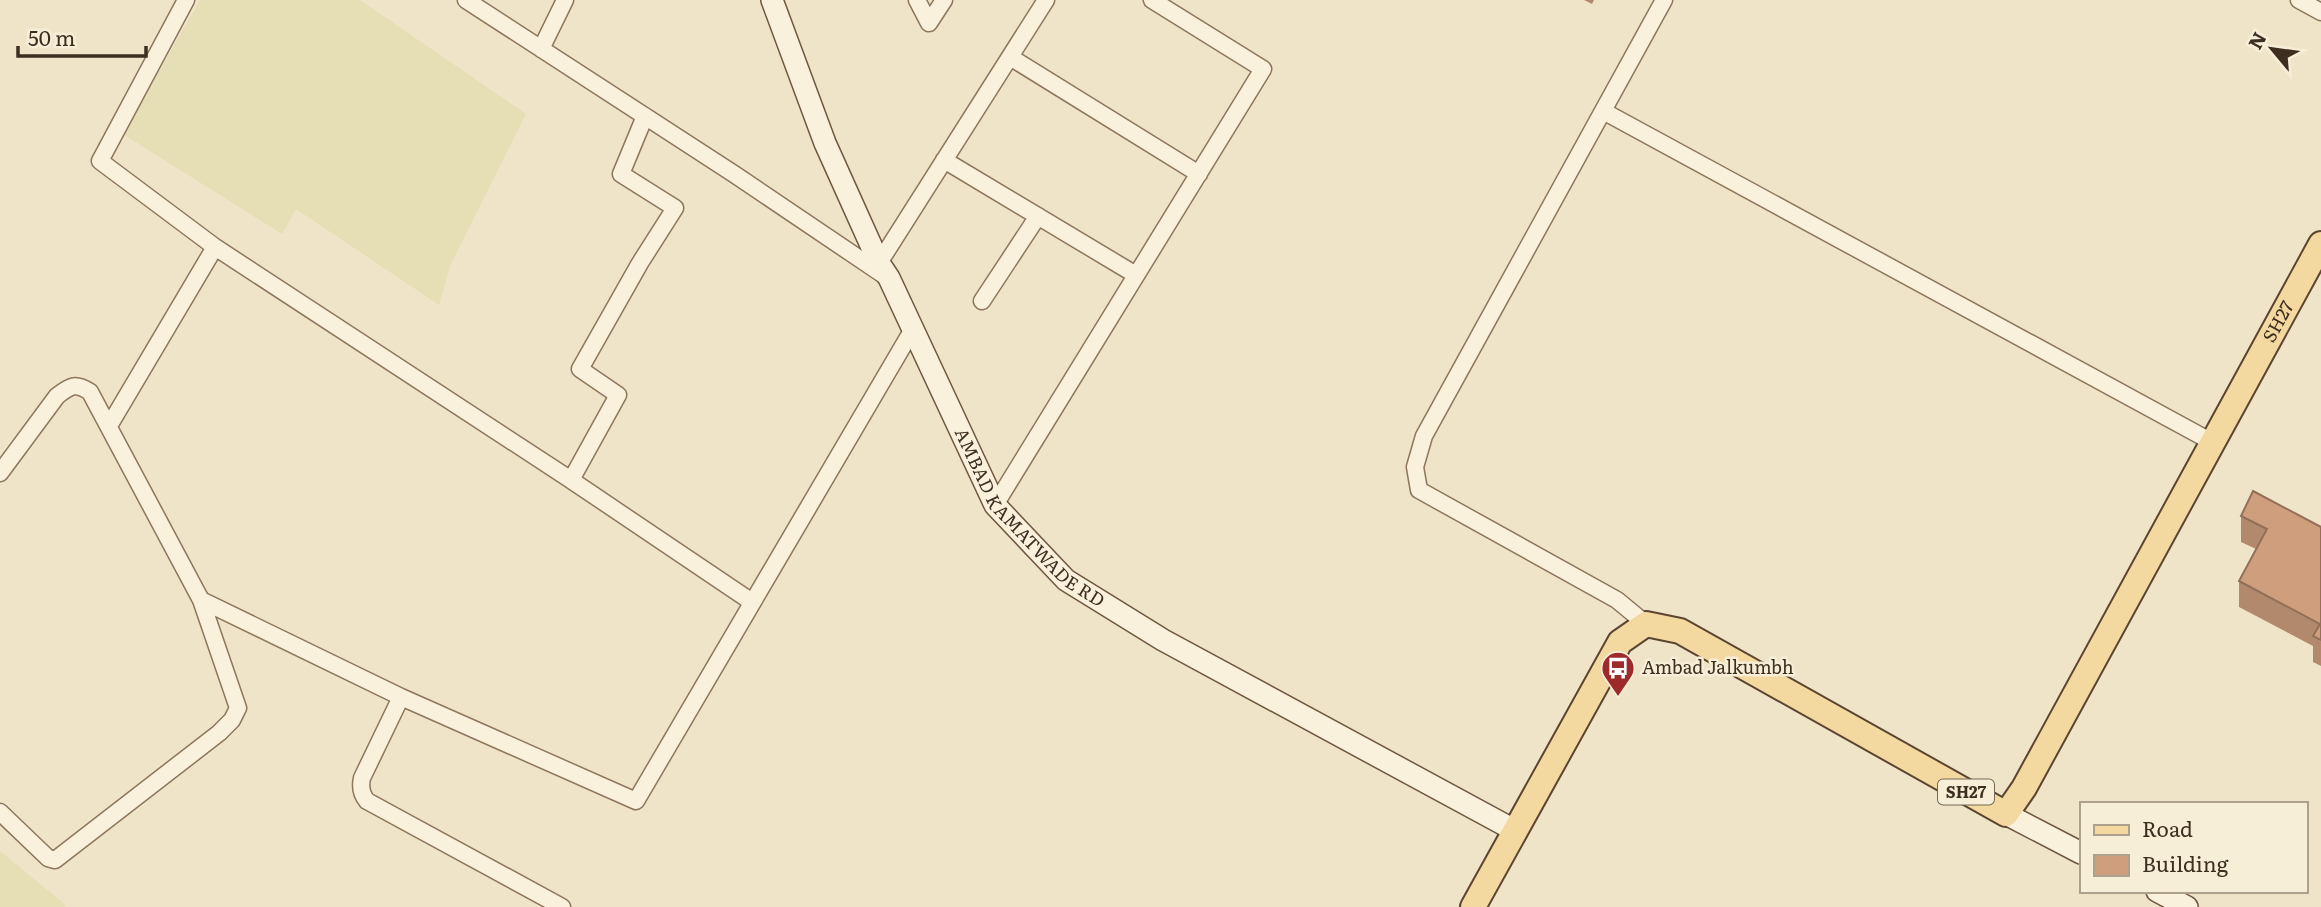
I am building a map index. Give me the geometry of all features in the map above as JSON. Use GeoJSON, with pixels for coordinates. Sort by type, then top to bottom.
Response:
{"type":"FeatureCollection","features":[{"type":"Feature","properties":{"kind":"main road","name":"SH27"},"geometry":{"type":"LineString","coordinates":[[1646,624],[1680,631],[2006,814],[2024,788],[2319,251]]}},
{"type":"Feature","properties":{"kind":"main road"},"geometry":{"type":"LineString","coordinates":[[1473,907],[1620,642],[1646,624]]}},
{"type":"Feature","properties":{"kind":"street"},"geometry":{"type":"LineString","coordinates":[[186,0],[100,161],[215,247],[752,602]]}},
{"type":"Feature","properties":{"kind":"street"},"geometry":{"type":"LineString","coordinates":[[466,0],[884,270],[944,160],[1046,0]]}},
{"type":"Feature","properties":{"kind":"street"},"geometry":{"type":"LineString","coordinates":[[541,49],[565,0]]}},
{"type":"Feature","properties":{"kind":"street","name":"AMBAD KAMATWADE RD"},"geometry":{"type":"LineString","coordinates":[[772,0],[825,143],[995,505],[1066,580],[1163,640],[1514,830]]}},
{"type":"Feature","properties":{"kind":"street"},"geometry":{"type":"LineString","coordinates":[[917,0],[929,23],[944,0]]}},
{"type":"Feature","properties":{"kind":"street"},"geometry":{"type":"LineString","coordinates":[[995,505],[1263,69],[1176,6],[1152,0]]}},
{"type":"Feature","properties":{"kind":"street"},"geometry":{"type":"LineString","coordinates":[[1646,624],[1617,600],[1419,490],[1415,467],[1424,436],[1664,0]]}},
{"type":"Feature","properties":{"kind":"street"},"geometry":{"type":"LineString","coordinates":[[2299,0],[2321,12]]}},
{"type":"Feature","properties":{"kind":"street"},"geometry":{"type":"LineString","coordinates":[[1010,57],[1199,174]]}},
{"type":"Feature","properties":{"kind":"street"},"geometry":{"type":"LineString","coordinates":[[1603,110],[2212,442]]}},
{"type":"Feature","properties":{"kind":"street"},"geometry":{"type":"LineString","coordinates":[[571,480],[618,395],[580,369],[640,263],[676,208],[621,174],[645,116]]}},
{"type":"Feature","properties":{"kind":"street"},"geometry":{"type":"LineString","coordinates":[[944,160],[1136,275]]}},
{"type":"Feature","properties":{"kind":"street"},"geometry":{"type":"LineString","coordinates":[[982,301],[1038,216]]}},
{"type":"Feature","properties":{"kind":"street"},"geometry":{"type":"LineString","coordinates":[[109,426],[215,247]]}},
{"type":"Feature","properties":{"kind":"street"},"geometry":{"type":"LineString","coordinates":[[201,600],[401,697],[635,801],[913,329]]}},
{"type":"Feature","properties":{"kind":"street"},"geometry":{"type":"LineString","coordinates":[[0,473],[57,397],[68,387],[80,386],[90,392],[201,600],[238,708],[228,726],[55,860],[48,858],[0,812]]}},
{"type":"Feature","properties":{"kind":"street"},"geometry":{"type":"LineString","coordinates":[[401,697],[362,778],[363,796],[367,801],[562,907]]}},
{"type":"Feature","properties":{"kind":"street"},"geometry":{"type":"LineString","coordinates":[[2006,814],[2080,852]]}},
{"type":"Feature","properties":{"kind":"street"},"geometry":{"type":"LineString","coordinates":[[2161,893],[2188,907]]}},
{"type":"Feature","properties":{"kind":"shaded area"},"geometry":{"type":"Polygon","coordinates":[[[200,0],[360,0],[526,114],[450,266],[439,305],[296,209],[282,234],[123,134],[200,0]]]}},
{"type":"Feature","properties":{"kind":"shaded area"},"geometry":{"type":"Polygon","coordinates":[[[0,851],[61,901],[66,907],[0,907],[0,851]]]}},
{"type":"Feature","properties":{"kind":"building"},"geometry":{"type":"Polygon","coordinates":[[[2253,491],[2321,527],[2321,640],[2313,636],[2320,624],[2239,581],[2267,529],[2241,516],[2253,491]]]}},
{"type":"Feature","properties":{"kind":"place","name":"Ambad Jalkumbh"},"geometry":{"type":"Point","coordinates":[1618,698]}}]}
